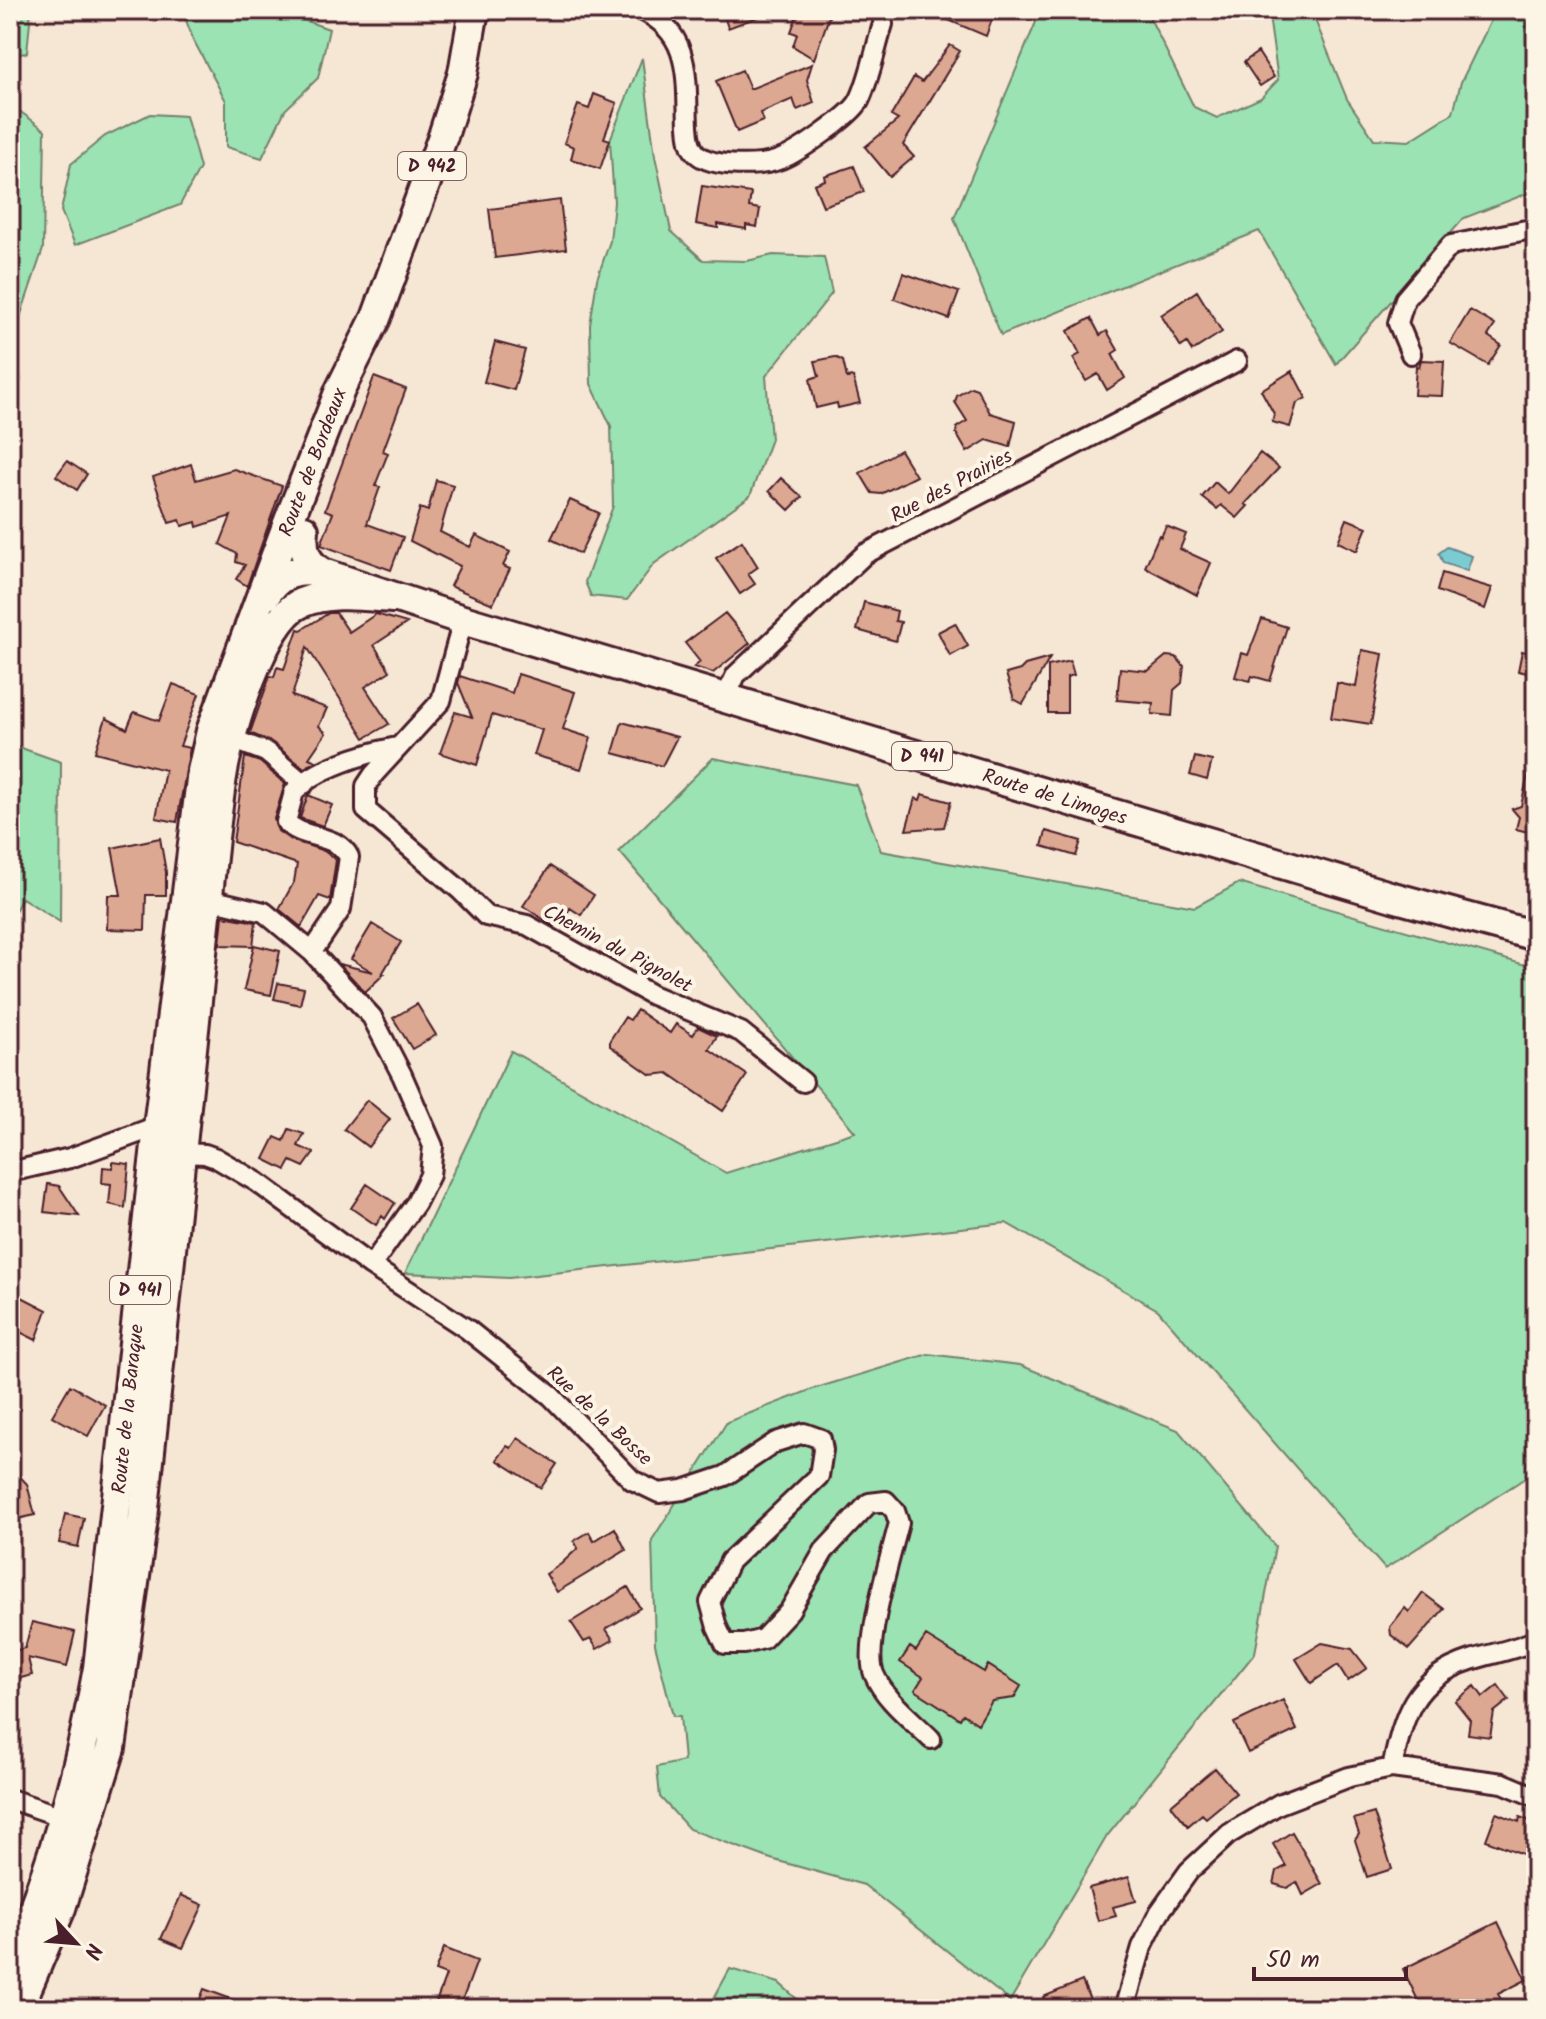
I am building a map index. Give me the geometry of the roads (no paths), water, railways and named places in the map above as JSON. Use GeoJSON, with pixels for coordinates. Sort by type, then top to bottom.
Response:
{"type":"FeatureCollection","features":[{"type":"Feature","properties":{"kind":"main road","name":"Route de Bordeaux"},"geometry":{"type":"LineString","coordinates":[[304,530],[356,396],[376,318],[456,99],[474,10]]}},
{"type":"Feature","properties":{"kind":"main road","name":"Route de Bordeaux"},"geometry":{"type":"LineString","coordinates":[[257,610],[340,390],[376,318]]}},
{"type":"Feature","properties":{"kind":"main road"},"geometry":{"type":"LineString","coordinates":[[304,530],[302,546],[320,586],[298,589],[285,574],[288,551],[376,318]]}},
{"type":"Feature","properties":{"kind":"main road","name":"D 942"},"geometry":{"type":"LineString","coordinates":[[285,574],[304,530]]}},
{"type":"Feature","properties":{"kind":"main road","name":"D 941"},"geometry":{"type":"LineString","coordinates":[[257,610],[270,586],[285,574]]}},
{"type":"Feature","properties":{"kind":"main road","name":"Route de la Baraque"},"geometry":{"type":"LineString","coordinates":[[10,1966],[111,1748],[143,1518],[198,1004],[189,973],[198,896],[202,771],[221,734],[256,637],[285,574]]}},
{"type":"Feature","properties":{"kind":"main road","name":"D 941"},"geometry":{"type":"LineString","coordinates":[[221,734],[273,631],[291,609],[320,586]]}},
{"type":"Feature","properties":{"kind":"main road","name":"Route de Limoges"},"geometry":{"type":"LineString","coordinates":[[320,586],[335,595],[392,598],[1393,897],[1536,936]]}},
{"type":"Feature","properties":{"kind":"main road","name":"Route de la Baraque"},"geometry":{"type":"LineString","coordinates":[[221,734],[257,610]]}},
{"type":"Feature","properties":{"kind":"main road","name":"Route de la Baraque"},"geometry":{"type":"LineString","coordinates":[[18,2009],[61,1908],[76,1822],[98,1668],[158,1127],[198,896]]}},
{"type":"Feature","properties":{"kind":"street"},"geometry":{"type":"LineString","coordinates":[[641,10],[662,22],[675,37],[685,61],[689,142],[696,154],[711,161],[759,165],[782,159],[852,109],[859,101],[883,24]]}},
{"type":"Feature","properties":{"kind":"street"},"geometry":{"type":"LineString","coordinates":[[1411,354],[1398,323],[1405,299],[1451,245],[1536,228]]}},
{"type":"Feature","properties":{"kind":"street","name":"Rue des Prairies"},"geometry":{"type":"LineString","coordinates":[[725,698],[736,675],[865,554],[1237,361]]}},
{"type":"Feature","properties":{"kind":"street","name":"Chemin du Pignolet"},"geometry":{"type":"LineString","coordinates":[[463,620],[441,701],[397,747],[366,786],[366,810],[486,916],[527,925],[652,995],[741,1032],[803,1082]]}},
{"type":"Feature","properties":{"kind":"street"},"geometry":{"type":"LineString","coordinates":[[221,734],[266,752],[304,784]]}},
{"type":"Feature","properties":{"kind":"street"},"geometry":{"type":"LineString","coordinates":[[312,952],[341,909],[349,857],[342,846],[295,829],[286,822],[294,792],[326,770],[370,753],[397,747]]}},
{"type":"Feature","properties":{"kind":"street"},"geometry":{"type":"LineString","coordinates":[[198,896],[264,912],[312,952],[372,1017],[402,1075],[433,1146],[430,1175],[416,1203],[371,1266]]}},
{"type":"Feature","properties":{"kind":"street"},"geometry":{"type":"LineString","coordinates":[[10,1172],[70,1158],[158,1127],[187,1109]]}},
{"type":"Feature","properties":{"kind":"street","name":"Rue de la Bosse"},"geometry":{"type":"LineString","coordinates":[[181,1153],[205,1154],[216,1158],[257,1182],[371,1266],[479,1339],[551,1396],[632,1480],[659,1493],[683,1490],[725,1476],[776,1442],[804,1433],[821,1439],[819,1476],[730,1561],[710,1602],[717,1627],[725,1644],[744,1644],[763,1639],[790,1610],[824,1551],[869,1503],[886,1501],[895,1511],[899,1523],[874,1623],[872,1671],[885,1693],[931,1739]]}},
{"type":"Feature","properties":{"kind":"street"},"geometry":{"type":"LineString","coordinates":[[1392,1768],[1402,1722],[1413,1699],[1439,1675],[1468,1661],[1536,1640]]}},
{"type":"Feature","properties":{"kind":"street"},"geometry":{"type":"LineString","coordinates":[[1124,2009],[1142,1947],[1159,1913],[1189,1871],[1229,1834],[1279,1804],[1349,1777],[1392,1768],[1503,1783],[1536,1797]]}},
{"type":"Feature","properties":{"kind":"street"},"geometry":{"type":"LineString","coordinates":[[10,1799],[76,1822]]}},
{"type":"Feature","properties":{"kind":"water"},"geometry":{"type":"Polygon","coordinates":[[[1447,547],[1472,556],[1467,571],[1443,563],[1439,553],[1447,547]]]}}]}
